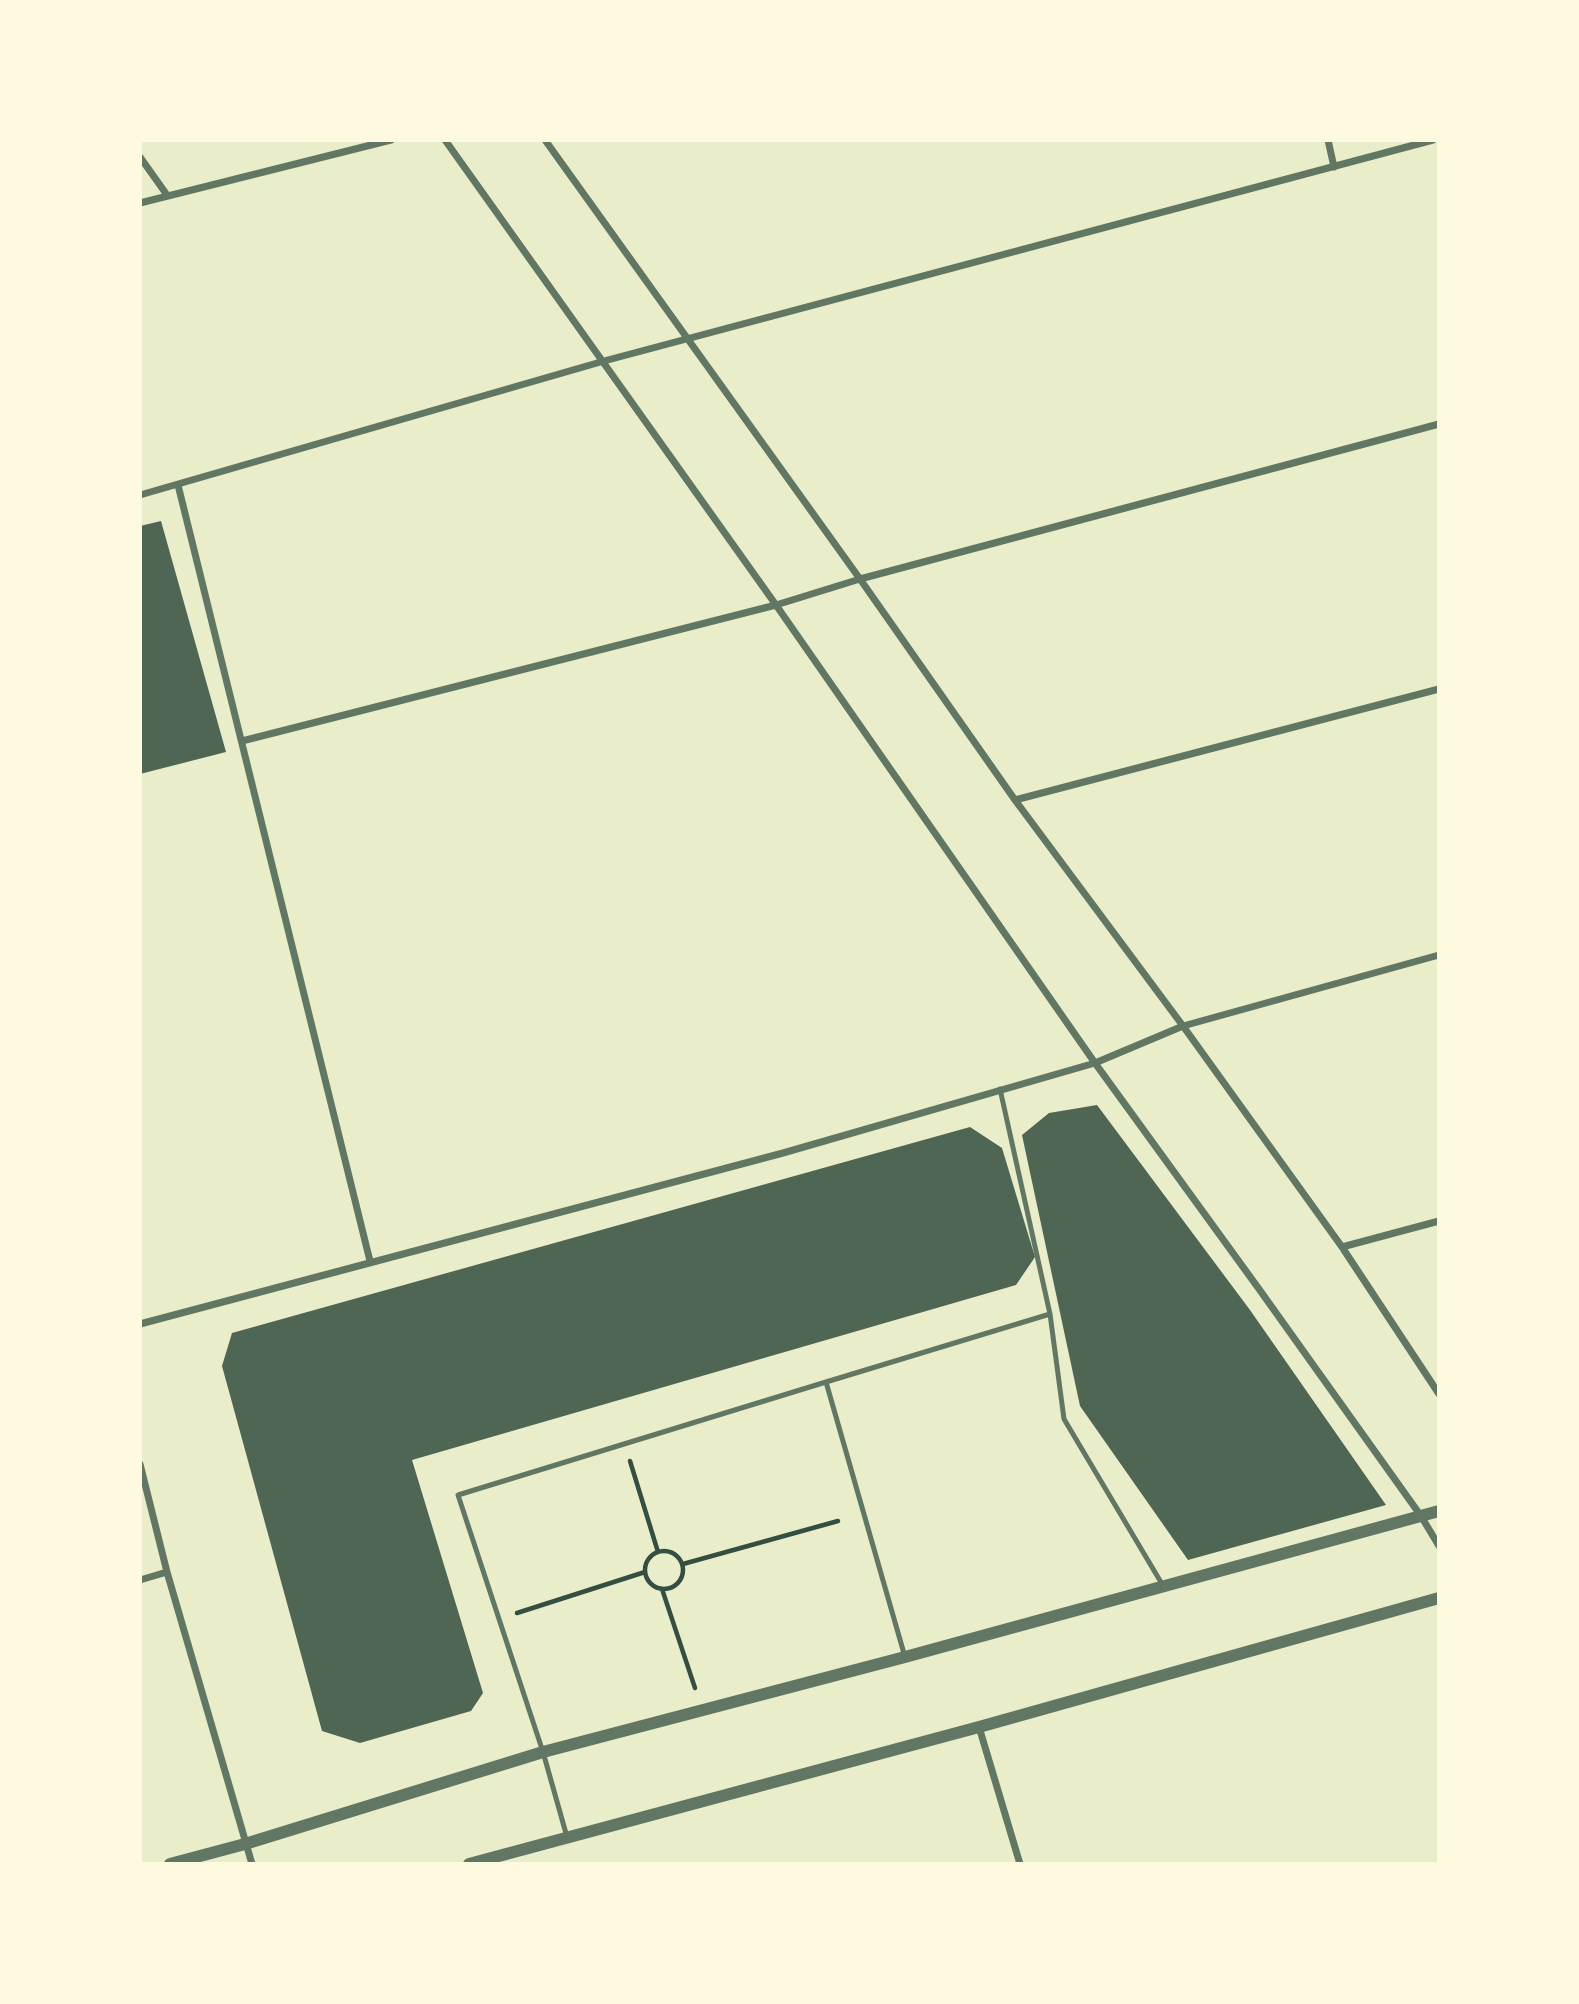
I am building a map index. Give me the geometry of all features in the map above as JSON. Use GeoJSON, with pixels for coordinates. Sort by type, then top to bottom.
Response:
{"type":"FeatureCollection","features":[{"type":"Feature","properties":{"kind":"street"},"geometry":{"type":"LineString","coordinates":[[140,203],[391,140]]}},
{"type":"Feature","properties":{"kind":"street"},"geometry":{"type":"LineString","coordinates":[[445,140],[776,605],[1095,1063],[1421,1516],[1439,1546]]}},
{"type":"Feature","properties":{"kind":"street"},"geometry":{"type":"LineString","coordinates":[[545,140],[1015,800],[1183,1026],[1342,1247],[1439,1394]]}},
{"type":"Feature","properties":{"kind":"street"},"geometry":{"type":"LineString","coordinates":[[1328,140],[1334,167]]}},
{"type":"Feature","properties":{"kind":"street"},"geometry":{"type":"LineString","coordinates":[[140,495],[604,361],[1433,140]]}},
{"type":"Feature","properties":{"kind":"street"},"geometry":{"type":"LineString","coordinates":[[140,157],[167,195]]}},
{"type":"Feature","properties":{"kind":"street"},"geometry":{"type":"LineString","coordinates":[[242,741],[776,605],[860,579],[1439,424]]}},
{"type":"Feature","properties":{"kind":"street"},"geometry":{"type":"LineString","coordinates":[[178,485],[370,1261]]}},
{"type":"Feature","properties":{"kind":"street"},"geometry":{"type":"LineString","coordinates":[[1015,800],[1439,689]]}},
{"type":"Feature","properties":{"kind":"street"},"geometry":{"type":"LineString","coordinates":[[140,1324],[783,1153],[1095,1063],[1183,1026],[1439,955]]}},
{"type":"Feature","properties":{"kind":"street"},"geometry":{"type":"LineString","coordinates":[[1342,1247],[1439,1221]]}},
{"type":"Feature","properties":{"kind":"street"},"geometry":{"type":"LineString","coordinates":[[140,1464],[167,1572],[252,1864]]}},
{"type":"Feature","properties":{"kind":"street"},"geometry":{"type":"LineString","coordinates":[[170,1864],[543,1752],[905,1657],[1439,1511]]}},
{"type":"Feature","properties":{"kind":"street"},"geometry":{"type":"LineString","coordinates":[[140,1580],[167,1572]]}},
{"type":"Feature","properties":{"kind":"street"},"geometry":{"type":"LineString","coordinates":[[469,1864],[979,1727],[1439,1598]]}},
{"type":"Feature","properties":{"kind":"street"},"geometry":{"type":"LineString","coordinates":[[979,1727],[1020,1864]]}},
{"type":"Feature","properties":{"kind":"lane"},"geometry":{"type":"LineString","coordinates":[[1000,1089],[1050,1314],[1064,1419],[1163,1585]]}},
{"type":"Feature","properties":{"kind":"lane"},"geometry":{"type":"LineString","coordinates":[[567,1837],[543,1752],[457,1494],[1050,1314]]}},
{"type":"Feature","properties":{"kind":"lane"},"geometry":{"type":"LineString","coordinates":[[826,1382],[905,1657]]}},
{"type":"Feature","properties":{"kind":"path"},"geometry":{"type":"LineString","coordinates":[[629,1457],[658,1552]]}},
{"type":"Feature","properties":{"kind":"path"},"geometry":{"type":"LineString","coordinates":[[683,1564],[838,1521]]}},
{"type":"Feature","properties":{"kind":"path"},"geometry":{"type":"LineString","coordinates":[[670,1551],[683,1564],[679,1582],[662,1589],[651,1583],[645,1572],[648,1559],[658,1552],[670,1551]]}},
{"type":"Feature","properties":{"kind":"path"},"geometry":{"type":"LineString","coordinates":[[517,1613],[645,1572]]}},
{"type":"Feature","properties":{"kind":"path"},"geometry":{"type":"LineString","coordinates":[[662,1589],[698,1697]]}},
{"type":"Feature","properties":{"kind":"building"},"geometry":{"type":"Polygon","coordinates":[[[161,521],[226,752],[140,774],[140,526],[161,521]]]}},
{"type":"Feature","properties":{"kind":"building"},"geometry":{"type":"Polygon","coordinates":[[[1097,1105],[1250,1310],[1386,1505],[1188,1560],[1080,1406],[1022,1135],[1049,1113],[1097,1105]]]}},
{"type":"Feature","properties":{"kind":"building"},"geometry":{"type":"Polygon","coordinates":[[[970,1127],[1002,1148],[1035,1257],[1016,1285],[412,1460],[483,1693],[471,1711],[360,1743],[322,1731],[222,1366],[232,1333],[970,1127]]]}}]}
